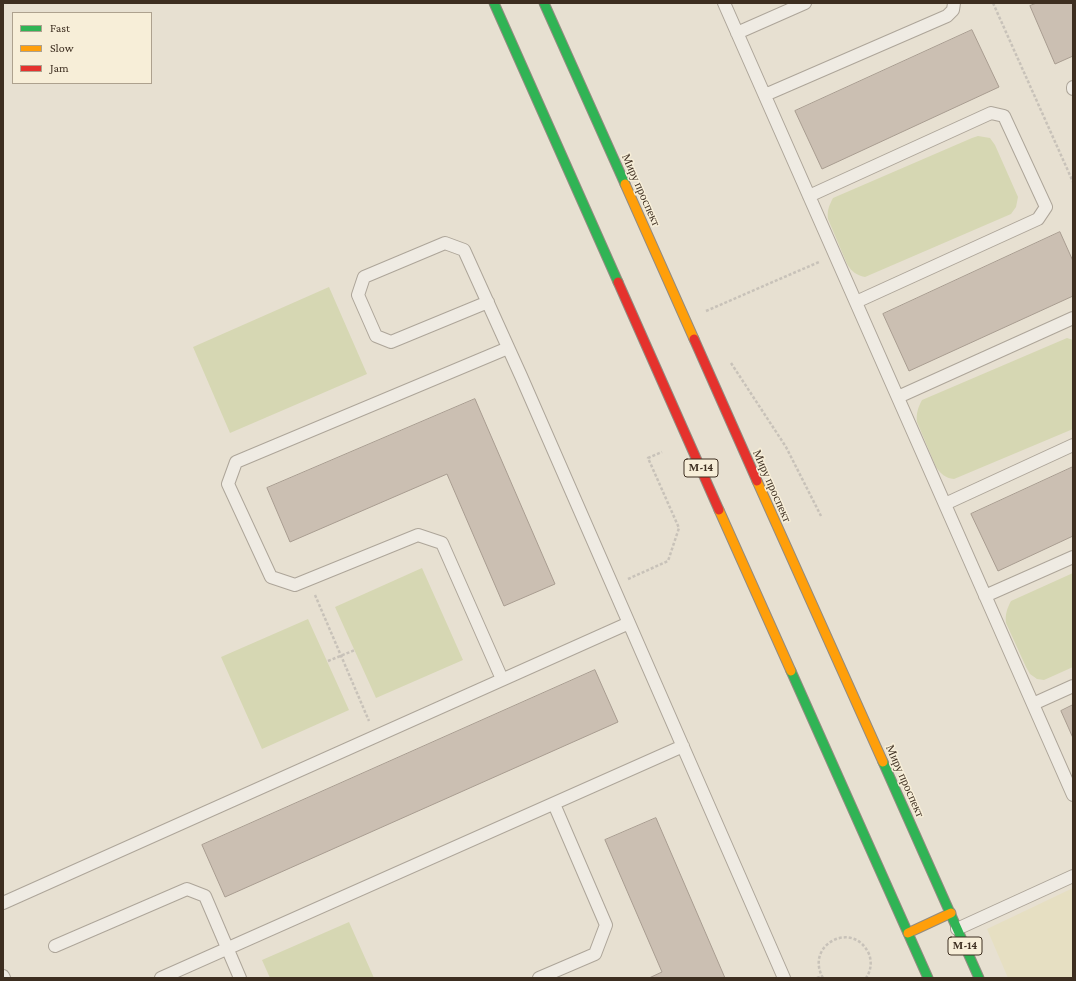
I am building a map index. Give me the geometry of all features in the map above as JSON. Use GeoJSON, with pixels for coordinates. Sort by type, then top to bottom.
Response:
{"type":"FeatureCollection","features":[{"type":"Feature","properties":{"kind":"highway","name":"М-14"},"geometry":{"type":"LineString","coordinates":[[494,3],[928,978]]}},
{"type":"Feature","properties":{"kind":"highway","name":"Миру проспект"},"geometry":{"type":"LineString","coordinates":[[544,3],[979,978]]}},
{"type":"Feature","properties":{"kind":"highway"},"geometry":{"type":"LineString","coordinates":[[908,933],[950,913]]}},
{"type":"Feature","properties":{"kind":"lane"},"geometry":{"type":"LineString","coordinates":[[724,3],[1073,795]]}},
{"type":"Feature","properties":{"kind":"lane"},"geometry":{"type":"LineString","coordinates":[[737,33],[805,3]]}},
{"type":"Feature","properties":{"kind":"lane"},"geometry":{"type":"LineString","coordinates":[[765,95],[947,16],[954,10],[954,3]]}},
{"type":"Feature","properties":{"kind":"lane"},"geometry":{"type":"LineString","coordinates":[[809,196],[991,113],[1004,116],[1046,207],[1038,219],[856,302]]}},
{"type":"Feature","properties":{"kind":"lane"},"geometry":{"type":"LineString","coordinates":[[488,302],[391,342],[376,336],[358,295],[364,277],[445,243],[464,250],[488,302],[784,978]]}},
{"type":"Feature","properties":{"kind":"lane"},"geometry":{"type":"LineString","coordinates":[[898,397],[1073,318]]}},
{"type":"Feature","properties":{"kind":"lane"},"geometry":{"type":"LineString","coordinates":[[502,680],[442,543],[418,535],[295,585],[271,577],[228,484],[236,462],[508,348]]}},
{"type":"Feature","properties":{"kind":"lane"},"geometry":{"type":"LineString","coordinates":[[945,504],[1073,445]]}},
{"type":"Feature","properties":{"kind":"lane"},"geometry":{"type":"LineString","coordinates":[[985,596],[1073,557]]}},
{"type":"Feature","properties":{"kind":"lane"},"geometry":{"type":"LineString","coordinates":[[3,903],[629,623]]}},
{"type":"Feature","properties":{"kind":"lane"},"geometry":{"type":"LineString","coordinates":[[1033,704],[1073,686]]}},
{"type":"Feature","properties":{"kind":"lane"},"geometry":{"type":"LineString","coordinates":[[161,978],[683,746]]}},
{"type":"Feature","properties":{"kind":"lane"},"geometry":{"type":"LineString","coordinates":[[539,978],[595,954],[606,925],[554,804]]}},
{"type":"Feature","properties":{"kind":"lane"},"geometry":{"type":"LineString","coordinates":[[957,929],[1073,876]]}},
{"type":"Feature","properties":{"kind":"lane"},"geometry":{"type":"LineString","coordinates":[[55,946],[187,889],[205,896],[240,978]]}},
{"type":"Feature","properties":{"kind":"path"},"geometry":{"type":"LineString","coordinates":[[993,3],[1073,182]]}},
{"type":"Feature","properties":{"kind":"path"},"geometry":{"type":"LineString","coordinates":[[705,312],[835,254]]}},
{"type":"Feature","properties":{"kind":"path"},"geometry":{"type":"LineString","coordinates":[[729,360],[786,447],[821,516]]}},
{"type":"Feature","properties":{"kind":"path"},"geometry":{"type":"LineString","coordinates":[[613,587],[668,561],[679,528],[648,458],[662,452]]}},
{"type":"Feature","properties":{"kind":"path"},"geometry":{"type":"LineString","coordinates":[[308,580],[376,736]]}},
{"type":"Feature","properties":{"kind":"path"},"geometry":{"type":"LineString","coordinates":[[328,661],[354,650]]}},
{"type":"Feature","properties":{"kind":"path"},"geometry":{"type":"LineString","coordinates":[[818,978],[822,977],[819,971],[819,956],[826,944],[839,938],[853,938],[865,947],[871,960],[869,973],[866,978]]}},
{"type":"Feature","properties":{"kind":"shaded area"},"geometry":{"type":"Polygon","coordinates":[[[1073,888],[1073,978],[1008,978],[987,929],[1073,888]]]}},
{"type":"Feature","properties":{"kind":"green space"},"geometry":{"type":"Polygon","coordinates":[[[978,136],[990,138],[995,145],[1018,197],[1016,207],[1011,214],[865,277],[853,271],[847,264],[828,219],[829,208],[833,198],[978,136]]]}},
{"type":"Feature","properties":{"kind":"green space"},"geometry":{"type":"Polygon","coordinates":[[[329,287],[367,374],[230,433],[193,347],[329,287]]]}},
{"type":"Feature","properties":{"kind":"green space"},"geometry":{"type":"Polygon","coordinates":[[[1067,338],[1073,340],[1073,429],[954,479],[948,478],[942,474],[936,467],[917,422],[919,406],[922,400],[1067,338]]]}},
{"type":"Feature","properties":{"kind":"green space"},"geometry":{"type":"Polygon","coordinates":[[[422,568],[463,660],[376,698],[335,607],[422,568]]]}},
{"type":"Feature","properties":{"kind":"green space"},"geometry":{"type":"Polygon","coordinates":[[[1073,573],[1073,667],[1044,680],[1037,679],[1030,674],[1026,667],[1006,623],[1007,609],[1011,601],[1073,573]]]}},
{"type":"Feature","properties":{"kind":"green space"},"geometry":{"type":"Polygon","coordinates":[[[308,619],[349,710],[262,749],[221,657],[308,619]]]}},
{"type":"Feature","properties":{"kind":"green space"},"geometry":{"type":"Polygon","coordinates":[[[349,922],[374,978],[270,978],[262,960],[349,922]]]}},
{"type":"Feature","properties":{"kind":"building"},"geometry":{"type":"Polygon","coordinates":[[[1037,3],[1073,3],[1073,56],[1055,64],[1030,6],[1037,3]]]}},
{"type":"Feature","properties":{"kind":"building"},"geometry":{"type":"Polygon","coordinates":[[[972,30],[999,87],[822,169],[795,111],[972,30]]]}},
{"type":"Feature","properties":{"kind":"building"},"geometry":{"type":"Polygon","coordinates":[[[1060,232],[1073,261],[1073,296],[909,371],[883,314],[1060,232]]]}},
{"type":"Feature","properties":{"kind":"building"},"geometry":{"type":"Polygon","coordinates":[[[475,399],[555,584],[504,606],[447,474],[290,542],[267,488],[475,399]]]}},
{"type":"Feature","properties":{"kind":"building"},"geometry":{"type":"Polygon","coordinates":[[[1073,467],[1073,536],[998,571],[971,514],[1073,467]]]}},
{"type":"Feature","properties":{"kind":"building"},"geometry":{"type":"Polygon","coordinates":[[[595,670],[618,722],[225,897],[202,845],[595,670]]]}},
{"type":"Feature","properties":{"kind":"building"},"geometry":{"type":"Polygon","coordinates":[[[1073,705],[1073,738],[1061,711],[1073,705]]]}},
{"type":"Feature","properties":{"kind":"building"},"geometry":{"type":"Polygon","coordinates":[[[656,818],[725,978],[649,978],[662,972],[605,840],[656,818]]]}},
{"type":"Feature","properties":{"kind":"traffic: fast"},"geometry":{"type":"LineString","coordinates":[[494,3],[618,282]]}},
{"type":"Feature","properties":{"kind":"traffic: fast"},"geometry":{"type":"LineString","coordinates":[[544,3],[625,184]]}},
{"type":"Feature","properties":{"kind":"traffic: fast"},"geometry":{"type":"LineString","coordinates":[[791,671],[928,978]]}},
{"type":"Feature","properties":{"kind":"traffic: fast"},"geometry":{"type":"LineString","coordinates":[[883,762],[979,978]]}},
{"type":"Feature","properties":{"kind":"traffic: slow"},"geometry":{"type":"LineString","coordinates":[[625,184],[694,339]]}},
{"type":"Feature","properties":{"kind":"traffic: slow"},"geometry":{"type":"LineString","coordinates":[[757,481],[883,762]]}},
{"type":"Feature","properties":{"kind":"traffic: slow"},"geometry":{"type":"LineString","coordinates":[[719,510],[791,671]]}},
{"type":"Feature","properties":{"kind":"traffic: slow"},"geometry":{"type":"LineString","coordinates":[[908,933],[951,913]]}},
{"type":"Feature","properties":{"kind":"traffic: jam"},"geometry":{"type":"LineString","coordinates":[[618,282],[719,510]]}},
{"type":"Feature","properties":{"kind":"traffic: jam"},"geometry":{"type":"LineString","coordinates":[[694,339],[757,481]]}}]}
